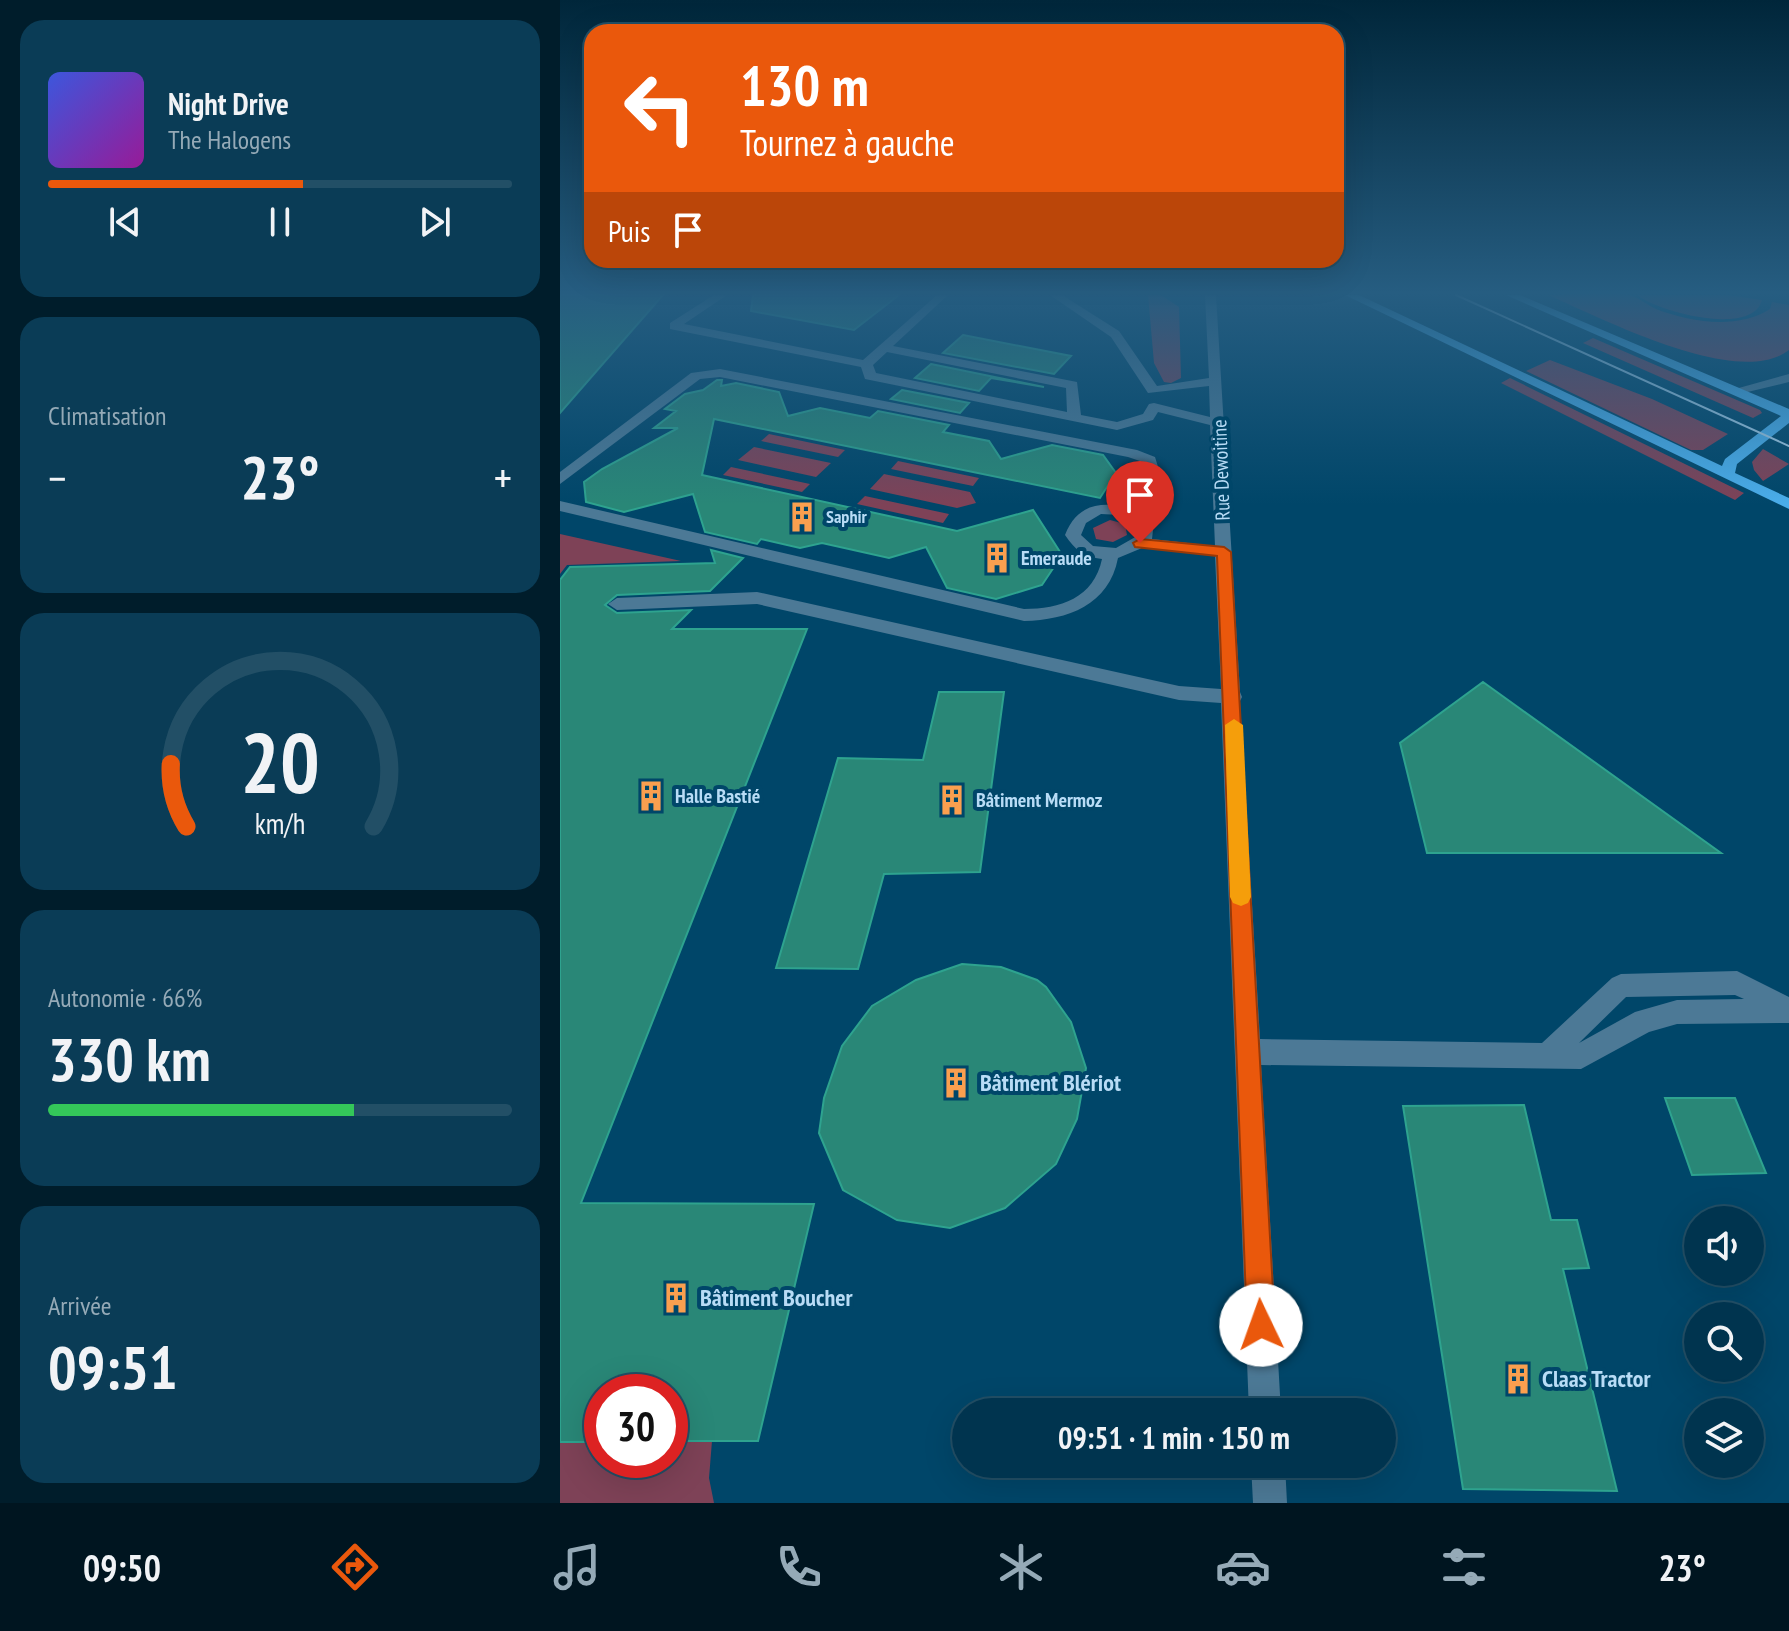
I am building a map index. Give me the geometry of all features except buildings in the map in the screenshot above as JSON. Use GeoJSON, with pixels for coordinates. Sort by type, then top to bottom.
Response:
{"type":"FeatureCollection","features":[{"type":"Feature","properties":{"kind":"main road"},"geometry":{"type":"LineString","coordinates":[[1498,365],[1789,504]]}},
{"type":"Feature","properties":{"kind":"main road"},"geometry":{"type":"LineString","coordinates":[[1675,365],[1735,391],[1786,421],[1730,462],[1727,475]]}},
{"type":"Feature","properties":{"kind":"street"},"geometry":{"type":"LineString","coordinates":[[866,365],[870,376],[1117,426],[1148,417],[1154,407],[1153,390],[1136,365]]}},
{"type":"Feature","properties":{"kind":"street"},"geometry":{"type":"LineString","coordinates":[[971,365],[1072,385],[1074,417]]}},
{"type":"Feature","properties":{"kind":"street","name":"Rue Dewoitine"},"geometry":{"type":"LineString","coordinates":[[1215,365],[1264,1398]]}},
{"type":"Feature","properties":{"kind":"street"},"geometry":{"type":"LineString","coordinates":[[560,480],[578,463],[696,376],[720,373],[1132,453],[1150,460],[1156,483],[1139,517]]}},
{"type":"Feature","properties":{"kind":"street"},"geometry":{"type":"LineString","coordinates":[[1735,391],[1767,386],[1789,378]]}},
{"type":"Feature","properties":{"kind":"street"},"geometry":{"type":"LineString","coordinates":[[1153,390],[1216,381]]}},
{"type":"Feature","properties":{"kind":"street"},"geometry":{"type":"LineString","coordinates":[[1154,407],[1219,423]]}},
{"type":"Feature","properties":{"kind":"street"},"geometry":{"type":"LineString","coordinates":[[560,506],[1024,615],[1055,614],[1081,605],[1092,597],[1104,579],[1111,554]]}},
{"type":"Feature","properties":{"kind":"street"},"geometry":{"type":"LineString","coordinates":[[1109,509],[1139,517],[1147,530],[1140,543],[1133,549],[1111,554],[1094,553],[1077,542],[1073,535],[1079,520],[1097,510],[1109,509]]}},
{"type":"Feature","properties":{"kind":"street"},"geometry":{"type":"LineString","coordinates":[[1140,543],[1224,552]]}},
{"type":"Feature","properties":{"kind":"street"},"geometry":{"type":"LineString","coordinates":[[617,604],[757,598],[1179,693],[1233,697]]}},
{"type":"Feature","properties":{"kind":"street"},"geometry":{"type":"LineString","coordinates":[[1547,1056],[1621,986],[1737,983],[1789,1010]]}},
{"type":"Feature","properties":{"kind":"street"},"geometry":{"type":"LineString","coordinates":[[1247,1052],[1581,1056],[1644,1021],[1677,1012],[1789,1010]]}},
{"type":"Feature","properties":{"kind":"street"},"geometry":{"type":"LineString","coordinates":[[1269,1478],[1270,1503]]}},
{"type":"Feature","properties":{"kind":"shaded area"},"geometry":{"type":"Polygon","coordinates":[[[1155,365],[1181,365],[1181,378],[1171,383],[1164,382],[1155,365]]]}},
{"type":"Feature","properties":{"kind":"shaded area"},"geometry":{"type":"Polygon","coordinates":[[[1539,365],[1563,365],[1652,399],[1728,434],[1703,450],[1691,450],[1526,371],[1539,365]]]}},
{"type":"Feature","properties":{"kind":"shaded area"},"geometry":{"type":"Polygon","coordinates":[[[1633,365],[1656,365],[1760,410],[1762,413],[1753,418],[1633,365]]]}},
{"type":"Feature","properties":{"kind":"shaded area"},"geometry":{"type":"Polygon","coordinates":[[[1510,378],[1744,493],[1735,500],[1501,383],[1510,378]]]}},
{"type":"Feature","properties":{"kind":"shaded area"},"geometry":{"type":"Polygon","coordinates":[[[769,434],[845,450],[838,457],[761,441],[769,434]]]}},
{"type":"Feature","properties":{"kind":"shaded area"},"geometry":{"type":"Polygon","coordinates":[[[754,447],[831,463],[816,477],[738,460],[754,447]]]}},
{"type":"Feature","properties":{"kind":"shaded area"},"geometry":{"type":"Polygon","coordinates":[[[1763,449],[1789,464],[1763,481],[1752,462],[1763,449]]]}},
{"type":"Feature","properties":{"kind":"shaded area"},"geometry":{"type":"Polygon","coordinates":[[[898,461],[979,478],[973,486],[891,469],[898,461]]]}},
{"type":"Feature","properties":{"kind":"shaded area"},"geometry":{"type":"Polygon","coordinates":[[[731,467],[810,484],[802,492],[723,475],[731,467]]]}},
{"type":"Feature","properties":{"kind":"shaded area"},"geometry":{"type":"Polygon","coordinates":[[[884,474],[970,492],[976,503],[957,508],[870,489],[884,474]]]}},
{"type":"Feature","properties":{"kind":"shaded area"},"geometry":{"type":"Polygon","coordinates":[[[865,496],[949,514],[943,523],[857,504],[865,496]]]}},
{"type":"Feature","properties":{"kind":"shaded area"},"geometry":{"type":"Polygon","coordinates":[[[1110,520],[1125,524],[1127,535],[1113,542],[1096,539],[1093,528],[1110,520]]]}},
{"type":"Feature","properties":{"kind":"shaded area"},"geometry":{"type":"Polygon","coordinates":[[[560,534],[681,561],[567,565],[560,574],[560,534]]]}},
{"type":"Feature","properties":{"kind":"shaded area"},"geometry":{"type":"Polygon","coordinates":[[[688,1441],[712,1441],[709,1478],[714,1503],[560,1503],[560,1442],[584,1442],[584,1478],[688,1478],[688,1441]]]}},
{"type":"Feature","properties":{"kind":"tram line"},"geometry":{"type":"LineString","coordinates":[[1611,365],[1789,446]]}},
{"type":"Feature","properties":{"kind":"slow traffic"},"geometry":{"type":"LineString","coordinates":[[1234,725],[1241,897]]}},
{"type":"Feature","properties":{"kind":"place","name":"Saphir"},"geometry":{"type":"Point","coordinates":[802,517]}},
{"type":"Feature","properties":{"kind":"place","name":"Emeraude"},"geometry":{"type":"Point","coordinates":[997,558]}},
{"type":"Feature","properties":{"kind":"place","name":"Halle Bastié"},"geometry":{"type":"Point","coordinates":[651,796]}},
{"type":"Feature","properties":{"kind":"place","name":"Bâtiment Mermoz"},"geometry":{"type":"Point","coordinates":[952,800]}},
{"type":"Feature","properties":{"kind":"place","name":"Bâtiment Blériot"},"geometry":{"type":"Point","coordinates":[956,1083]}},
{"type":"Feature","properties":{"kind":"place","name":"Bâtiment Boucher"},"geometry":{"type":"Point","coordinates":[676,1298]}},
{"type":"Feature","properties":{"kind":"place","name":"Claas Tractor"},"geometry":{"type":"Point","coordinates":[1518,1379]}},
{"type":"Feature","properties":{"kind":"route"},"geometry":{"type":"LineString","coordinates":[[1140,543],[1224,552],[1261,1325]]}}]}
